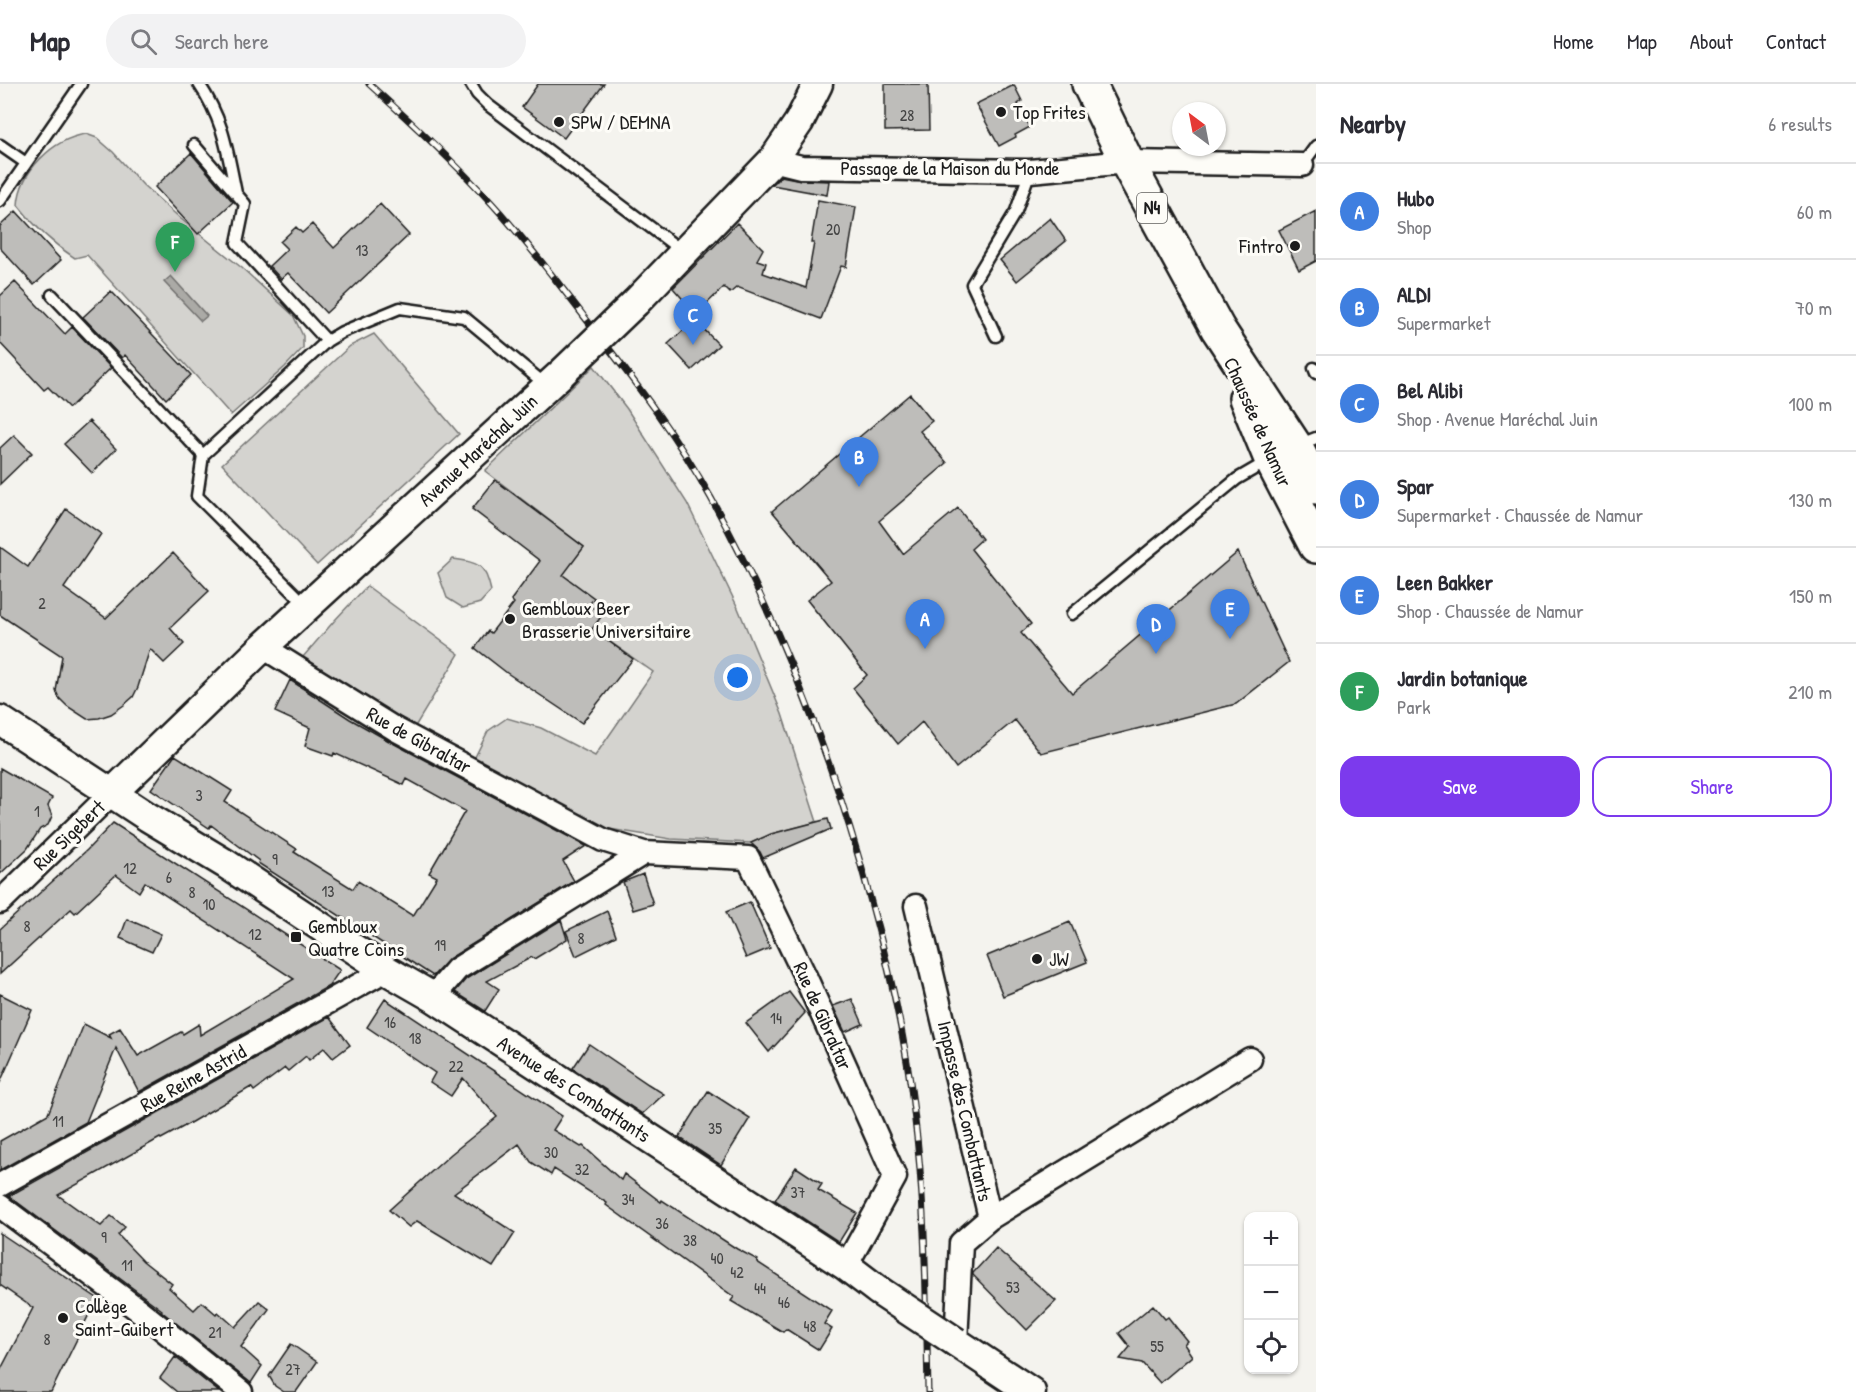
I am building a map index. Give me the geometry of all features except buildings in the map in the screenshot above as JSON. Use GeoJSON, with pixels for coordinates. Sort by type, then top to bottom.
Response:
{"type":"FeatureCollection","features":[{"type":"Feature","properties":{"kind":"main road","name":"Chaussée de Namur"},"geometry":{"type":"LineString","coordinates":[[1089,84],[1128,162],[1218,329],[1290,450],[1316,487]]}},
{"type":"Feature","properties":{"kind":"main road","name":"Chaussée de Namur"},"geometry":{"type":"LineString","coordinates":[[1290,450],[1316,546]]}},
{"type":"Feature","properties":{"kind":"street","name":"Avenue Maréchal Juin"},"geometry":{"type":"LineString","coordinates":[[112,793],[263,647],[554,380],[685,253],[773,160],[799,122],[818,84]]}},
{"type":"Feature","properties":{"kind":"street","name":"Passage de la Maison du Monde"},"geometry":{"type":"LineString","coordinates":[[773,160],[801,167],[1030,171],[1128,162],[1302,165]]}},
{"type":"Feature","properties":{"kind":"street","name":"Rue de Gibraltar"},"geometry":{"type":"LineString","coordinates":[[263,647],[405,734],[603,840],[644,853],[748,858],[806,976],[895,1177],[846,1266]]}},
{"type":"Feature","properties":{"kind":"street","name":"Avenue des Combattants"},"geometry":{"type":"LineString","coordinates":[[0,720],[148,817],[226,864],[386,970],[433,997],[846,1266],[879,1291],[1031,1392]]}},
{"type":"Feature","properties":{"kind":"street","name":"Rue Sigebert"},"geometry":{"type":"LineString","coordinates":[[0,902],[112,793]]}},
{"type":"Feature","properties":{"kind":"street"},"geometry":{"type":"LineString","coordinates":[[433,997],[457,969],[644,853]]}},
{"type":"Feature","properties":{"kind":"street","name":"Impasse des Combattants"},"geometry":{"type":"LineString","coordinates":[[916,906],[990,1218],[961,1244],[956,1342]]}},
{"type":"Feature","properties":{"kind":"street","name":"Rue Reine Astrid"},"geometry":{"type":"LineString","coordinates":[[0,1185],[386,970]]}},
{"type":"Feature","properties":{"kind":"street"},"geometry":{"type":"LineString","coordinates":[[990,1218],[1250,1059]]}},
{"type":"Feature","properties":{"kind":"street"},"geometry":{"type":"LineString","coordinates":[[0,1206],[140,1311],[241,1392]]}},
{"type":"Feature","properties":{"kind":"lane"},"geometry":{"type":"LineString","coordinates":[[0,201],[81,84]]}},
{"type":"Feature","properties":{"kind":"lane"},"geometry":{"type":"LineString","coordinates":[[199,84],[210,100],[223,129],[236,194]]}},
{"type":"Feature","properties":{"kind":"lane"},"geometry":{"type":"LineString","coordinates":[[471,84],[488,105],[685,253]]}},
{"type":"Feature","properties":{"kind":"lane"},"geometry":{"type":"LineString","coordinates":[[0,145],[26,163]]}},
{"type":"Feature","properties":{"kind":"lane"},"geometry":{"type":"LineString","coordinates":[[194,145],[245,204],[237,243],[327,341]]}},
{"type":"Feature","properties":{"kind":"lane"},"geometry":{"type":"LineString","coordinates":[[1302,165],[1316,146]]}},
{"type":"Feature","properties":{"kind":"lane"},"geometry":{"type":"LineString","coordinates":[[996,336],[972,284],[1017,211],[1030,171]]}},
{"type":"Feature","properties":{"kind":"lane"},"geometry":{"type":"LineString","coordinates":[[52,295],[203,455]]}},
{"type":"Feature","properties":{"kind":"lane"},"geometry":{"type":"LineString","coordinates":[[307,606],[197,496],[203,455],[327,341],[342,332],[400,308],[464,317],[554,380]]}},
{"type":"Feature","properties":{"kind":"lane"},"geometry":{"type":"LineString","coordinates":[[1072,614],[1236,479],[1290,450]]}},
{"type":"Feature","properties":{"kind":"shaded area"},"geometry":{"type":"Polygon","coordinates":[[[86,134],[97,138],[143,185],[242,268],[293,315],[303,336],[303,348],[231,415],[87,255],[75,258],[67,253],[44,234],[18,205],[25,180],[40,159],[62,142],[86,134]]]}},
{"type":"Feature","properties":{"kind":"shaded area"},"geometry":{"type":"Polygon","coordinates":[[[171,276],[207,316],[201,321],[164,282],[171,276]]]}},
{"type":"Feature","properties":{"kind":"shaded area"},"geometry":{"type":"Polygon","coordinates":[[[374,334],[459,434],[317,565],[222,464],[350,346],[374,334]]]}},
{"type":"Feature","properties":{"kind":"shaded area"},"geometry":{"type":"Polygon","coordinates":[[[594,366],[627,409],[687,503],[738,608],[782,714],[817,822],[771,834],[751,843],[671,839],[603,828],[473,761],[488,731],[507,718],[541,728],[595,756],[653,672],[592,629],[603,614],[589,605],[561,577],[584,547],[485,471],[594,366]]]}},
{"type":"Feature","properties":{"kind":"shaded area"},"geometry":{"type":"Polygon","coordinates":[[[453,559],[475,564],[483,570],[491,591],[480,603],[463,608],[447,598],[438,573],[453,559]]]}},
{"type":"Feature","properties":{"kind":"shaded area"},"geometry":{"type":"Polygon","coordinates":[[[367,586],[459,654],[413,730],[302,658],[367,586]]]}},
{"type":"Feature","properties":{"kind":"railway"},"geometry":{"type":"LineString","coordinates":[[369,84],[443,153],[500,213],[528,245],[640,390],[685,454],[711,498],[783,645],[823,746],[840,797],[885,954],[897,1006],[911,1085],[921,1182],[928,1392]]}},
{"type":"Feature","properties":{"kind":"place","name":"Top Frites"},"geometry":{"type":"Point","coordinates":[1001,112]}},
{"type":"Feature","properties":{"kind":"place","name":"SPW / DEMNA"},"geometry":{"type":"Point","coordinates":[559,122]}},
{"type":"Feature","properties":{"kind":"place","name":"Fintro"},"geometry":{"type":"Point","coordinates":[1295,246]}},
{"type":"Feature","properties":{"kind":"place","name":"Jardin botanique"},"geometry":{"type":"Point","coordinates":[175,272]}},
{"type":"Feature","properties":{"kind":"place","name":"Bel Alibi"},"geometry":{"type":"Point","coordinates":[693,345]}},
{"type":"Feature","properties":{"kind":"place","name":"ALDI"},"geometry":{"type":"Point","coordinates":[859,487]}},
{"type":"Feature","properties":{"kind":"place","name":"Gembloux Beer Brasserie Universitaire"},"geometry":{"type":"Point","coordinates":[510,619]}},
{"type":"Feature","properties":{"kind":"place","name":"Leen Bakker"},"geometry":{"type":"Point","coordinates":[1230,639]}},
{"type":"Feature","properties":{"kind":"place","name":"Hubo"},"geometry":{"type":"Point","coordinates":[925,649]}},
{"type":"Feature","properties":{"kind":"place","name":"Spar"},"geometry":{"type":"Point","coordinates":[1156,654]}},
{"type":"Feature","properties":{"kind":"place","name":"Gembloux Quatre Coins"},"geometry":{"type":"Point","coordinates":[296,937]}},
{"type":"Feature","properties":{"kind":"place","name":"JW"},"geometry":{"type":"Point","coordinates":[1037,959]}},
{"type":"Feature","properties":{"kind":"place","name":"Collège Saint-Guibert"},"geometry":{"type":"Point","coordinates":[63,1318]}}]}
